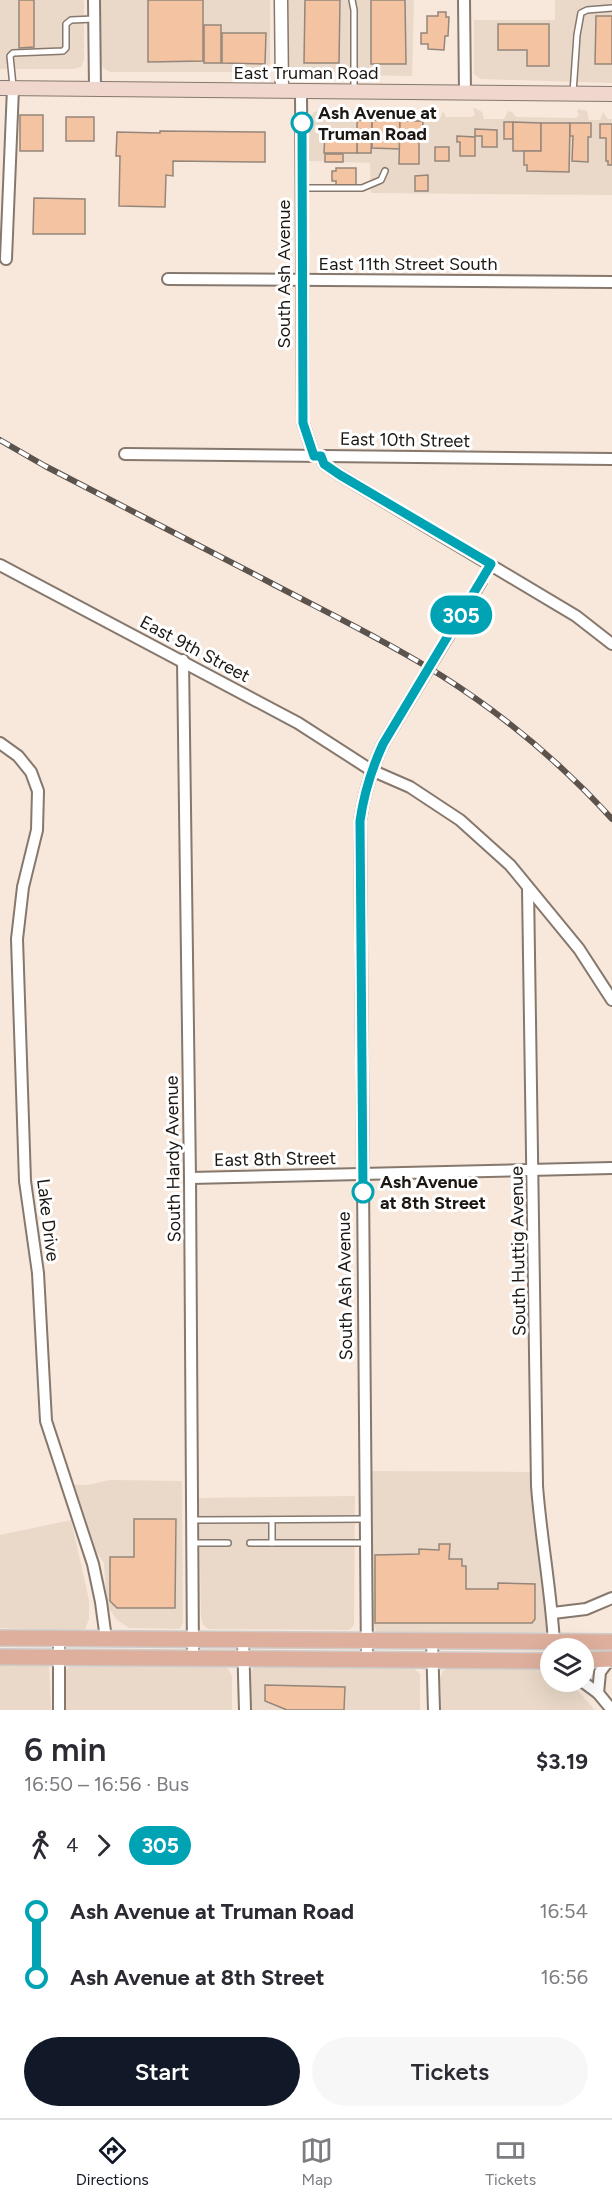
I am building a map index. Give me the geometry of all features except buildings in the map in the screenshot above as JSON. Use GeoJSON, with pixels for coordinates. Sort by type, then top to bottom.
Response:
{"type":"FeatureCollection","features":[{"type":"Feature","properties":{"kind":"main road","name":"East Truman Road"},"geometry":{"type":"LineString","coordinates":[[6,88],[612,94]]}},
{"type":"Feature","properties":{"kind":"main road"},"geometry":{"type":"LineString","coordinates":[[0,1638],[540,1643]]}},
{"type":"Feature","properties":{"kind":"main road"},"geometry":{"type":"LineString","coordinates":[[134,1639],[134,1658]]}},
{"type":"Feature","properties":{"kind":"main road"},"geometry":{"type":"LineString","coordinates":[[594,1642],[612,1642]]}},
{"type":"Feature","properties":{"kind":"main road"},"geometry":{"type":"LineString","coordinates":[[0,1657],[540,1661]]}},
{"type":"Feature","properties":{"kind":"main road"},"geometry":{"type":"LineString","coordinates":[[594,1660],[611,1659]]}},
{"type":"Feature","properties":{"kind":"street"},"geometry":{"type":"LineString","coordinates":[[93,0],[95,89]]}},
{"type":"Feature","properties":{"kind":"street"},"geometry":{"type":"LineString","coordinates":[[281,0],[282,90]]}},
{"type":"Feature","properties":{"kind":"street"},"geometry":{"type":"LineString","coordinates":[[464,0],[465,92]]}},
{"type":"Feature","properties":{"kind":"street"},"geometry":{"type":"LineString","coordinates":[[6,88],[6,259]]}},
{"type":"Feature","properties":{"kind":"street","name":"South Ash Avenue"},"geometry":{"type":"LineString","coordinates":[[302,91],[303,423],[318,456]]}},
{"type":"Feature","properties":{"kind":"street","name":"East 11th Street South"},"geometry":{"type":"LineString","coordinates":[[168,279],[612,282]]}},
{"type":"Feature","properties":{"kind":"street","name":"East 10th Street"},"geometry":{"type":"LineString","coordinates":[[126,454],[612,459]]}},
{"type":"Feature","properties":{"kind":"street"},"geometry":{"type":"LineString","coordinates":[[318,456],[324,464],[340,475],[576,616],[612,644]]}},
{"type":"Feature","properties":{"kind":"street","name":"South Ash Avenue"},"geometry":{"type":"LineString","coordinates":[[366,1660],[360,821],[363,795],[383,744],[491,564]]}},
{"type":"Feature","properties":{"kind":"street","name":"East 9th Street"},"geometry":{"type":"LineString","coordinates":[[0,565],[298,723],[371,770],[410,787],[460,820],[510,865],[579,949],[612,1000]]}},
{"type":"Feature","properties":{"kind":"street","name":"South Hardy Avenue"},"geometry":{"type":"LineString","coordinates":[[183,660],[194,1658]]}},
{"type":"Feature","properties":{"kind":"street","name":"Lake Drive"},"geometry":{"type":"LineString","coordinates":[[0,743],[18,756],[31,772],[38,791],[37,830],[23,887],[17,939],[25,1181],[38,1273],[46,1421],[93,1564],[106,1639]]}},
{"type":"Feature","properties":{"kind":"street","name":"South Huttig Avenue"},"geometry":{"type":"LineString","coordinates":[[528,888],[537,1486],[541,1533],[553,1613],[554,1638]]}},
{"type":"Feature","properties":{"kind":"street","name":"East 8th Street"},"geometry":{"type":"LineString","coordinates":[[190,1178],[612,1168]]}},
{"type":"Feature","properties":{"kind":"street"},"geometry":{"type":"LineString","coordinates":[[553,1613],[586,1609],[612,1598]]}},
{"type":"Feature","properties":{"kind":"street"},"geometry":{"type":"LineString","coordinates":[[59,1638],[59,1710]]}},
{"type":"Feature","properties":{"kind":"street"},"geometry":{"type":"LineString","coordinates":[[243,1640],[245,1710]]}},
{"type":"Feature","properties":{"kind":"street"},"geometry":{"type":"LineString","coordinates":[[432,1641],[434,1710]]}},
{"type":"Feature","properties":{"kind":"street"},"geometry":{"type":"LineString","coordinates":[[598,1694],[600,1672],[611,1659]]}},
{"type":"Feature","properties":{"kind":"street"},"geometry":{"type":"LineString","coordinates":[[594,1691],[612,1710]]}},
{"type":"Feature","properties":{"kind":"lane"},"geometry":{"type":"LineString","coordinates":[[352,0],[354,91]]}},
{"type":"Feature","properties":{"kind":"lane"},"geometry":{"type":"LineString","coordinates":[[573,93],[581,13],[586,10],[612,8]]}},
{"type":"Feature","properties":{"kind":"lane"},"geometry":{"type":"LineString","coordinates":[[6,88],[10,56],[13,53],[63,51],[66,48],[66,24],[71,20],[94,19]]}},
{"type":"Feature","properties":{"kind":"lane"},"geometry":{"type":"LineString","coordinates":[[302,188],[362,188],[381,180],[385,171]]}},
{"type":"Feature","properties":{"kind":"lane"},"geometry":{"type":"LineString","coordinates":[[193,1520],[366,1519]]}},
{"type":"Feature","properties":{"kind":"lane"},"geometry":{"type":"LineString","coordinates":[[272,1520],[272,1543]]}},
{"type":"Feature","properties":{"kind":"lane"},"geometry":{"type":"LineString","coordinates":[[193,1543],[228,1543]]}},
{"type":"Feature","properties":{"kind":"lane"},"geometry":{"type":"LineString","coordinates":[[250,1543],[366,1543]]}},
{"type":"Feature","properties":{"kind":"shaded area"},"geometry":{"type":"Polygon","coordinates":[[[0,0],[84,0],[84,60],[81,67],[73,69],[0,69],[0,0]]]}},
{"type":"Feature","properties":{"kind":"shaded area"},"geometry":{"type":"Polygon","coordinates":[[[99,0],[270,0],[270,64],[266,69],[256,72],[110,72],[103,68],[100,59],[99,0]]]}},
{"type":"Feature","properties":{"kind":"shaded area"},"geometry":{"type":"Polygon","coordinates":[[[287,0],[414,0],[412,76],[301,74],[291,71],[287,0]]]}},
{"type":"Feature","properties":{"kind":"shaded area"},"geometry":{"type":"Polygon","coordinates":[[[555,0],[612,0],[612,83],[481,79],[474,74],[474,20],[555,20],[555,0]]]}},
{"type":"Feature","properties":{"kind":"shaded area"},"geometry":{"type":"Polygon","coordinates":[[[408,108],[415,117],[441,117],[443,111],[446,117],[471,117],[475,115],[473,109],[475,108],[482,112],[484,119],[504,119],[508,111],[516,117],[575,118],[579,116],[577,111],[579,109],[587,111],[589,120],[600,120],[603,112],[608,119],[612,119],[612,195],[371,193],[370,163],[309,161],[309,121],[314,112],[327,109],[334,117],[402,116],[407,114],[405,110],[408,108]]]}},
{"type":"Feature","properties":{"kind":"shaded area"},"geometry":{"type":"Polygon","coordinates":[[[372,1471],[530,1472],[548,1630],[541,1636],[379,1634],[375,1629],[373,1619],[372,1471]]]}},
{"type":"Feature","properties":{"kind":"shaded area"},"geometry":{"type":"Polygon","coordinates":[[[110,1480],[182,1481],[183,1622],[180,1629],[129,1628],[116,1619],[107,1605],[104,1563],[96,1551],[74,1485],[88,1485],[110,1480]]]}},
{"type":"Feature","properties":{"kind":"shaded area"},"geometry":{"type":"Polygon","coordinates":[[[355,1496],[354,1625],[349,1630],[208,1629],[203,1625],[199,1498],[355,1496]]]}},
{"type":"Feature","properties":{"kind":"shaded area"},"geometry":{"type":"Polygon","coordinates":[[[71,1520],[89,1600],[89,1619],[85,1629],[76,1631],[0,1628],[0,1535],[71,1520]]]}},
{"type":"Feature","properties":{"kind":"shaded area"},"geometry":{"type":"Polygon","coordinates":[[[0,1664],[44,1664],[49,1667],[51,1710],[0,1710],[0,1664]]]}},
{"type":"Feature","properties":{"kind":"shaded area"},"geometry":{"type":"Polygon","coordinates":[[[221,1664],[228,1668],[232,1677],[232,1710],[65,1710],[65,1673],[69,1666],[221,1664]]]}},
{"type":"Feature","properties":{"kind":"shaded area"},"geometry":{"type":"Polygon","coordinates":[[[255,1666],[411,1666],[420,1674],[420,1710],[250,1710],[250,1672],[255,1666]]]}},
{"type":"Feature","properties":{"kind":"shaded area"},"geometry":{"type":"Polygon","coordinates":[[[450,1667],[540,1668],[540,1692],[579,1692],[595,1710],[441,1710],[440,1678],[443,1671],[450,1667]]]}},
{"type":"Feature","properties":{"kind":"railway"},"geometry":{"type":"LineString","coordinates":[[0,440],[45,466],[358,628],[442,676],[488,707],[532,742],[612,819]]}},
{"type":"Feature","properties":{"kind":"bus line","name":"305"},"geometry":{"type":"LineString","coordinates":[[302,123],[303,423],[314,456],[321,456],[324,464],[340,475],[491,564],[383,744],[363,795],[360,821],[363,1192]]}},
{"type":"Feature","properties":{"kind":"place","name":"Ash Avenue at Truman Road"},"geometry":{"type":"Point","coordinates":[302,123]}},
{"type":"Feature","properties":{"kind":"place","name":"Ash Avenue at 8th Street"},"geometry":{"type":"Point","coordinates":[363,1192]}}]}
